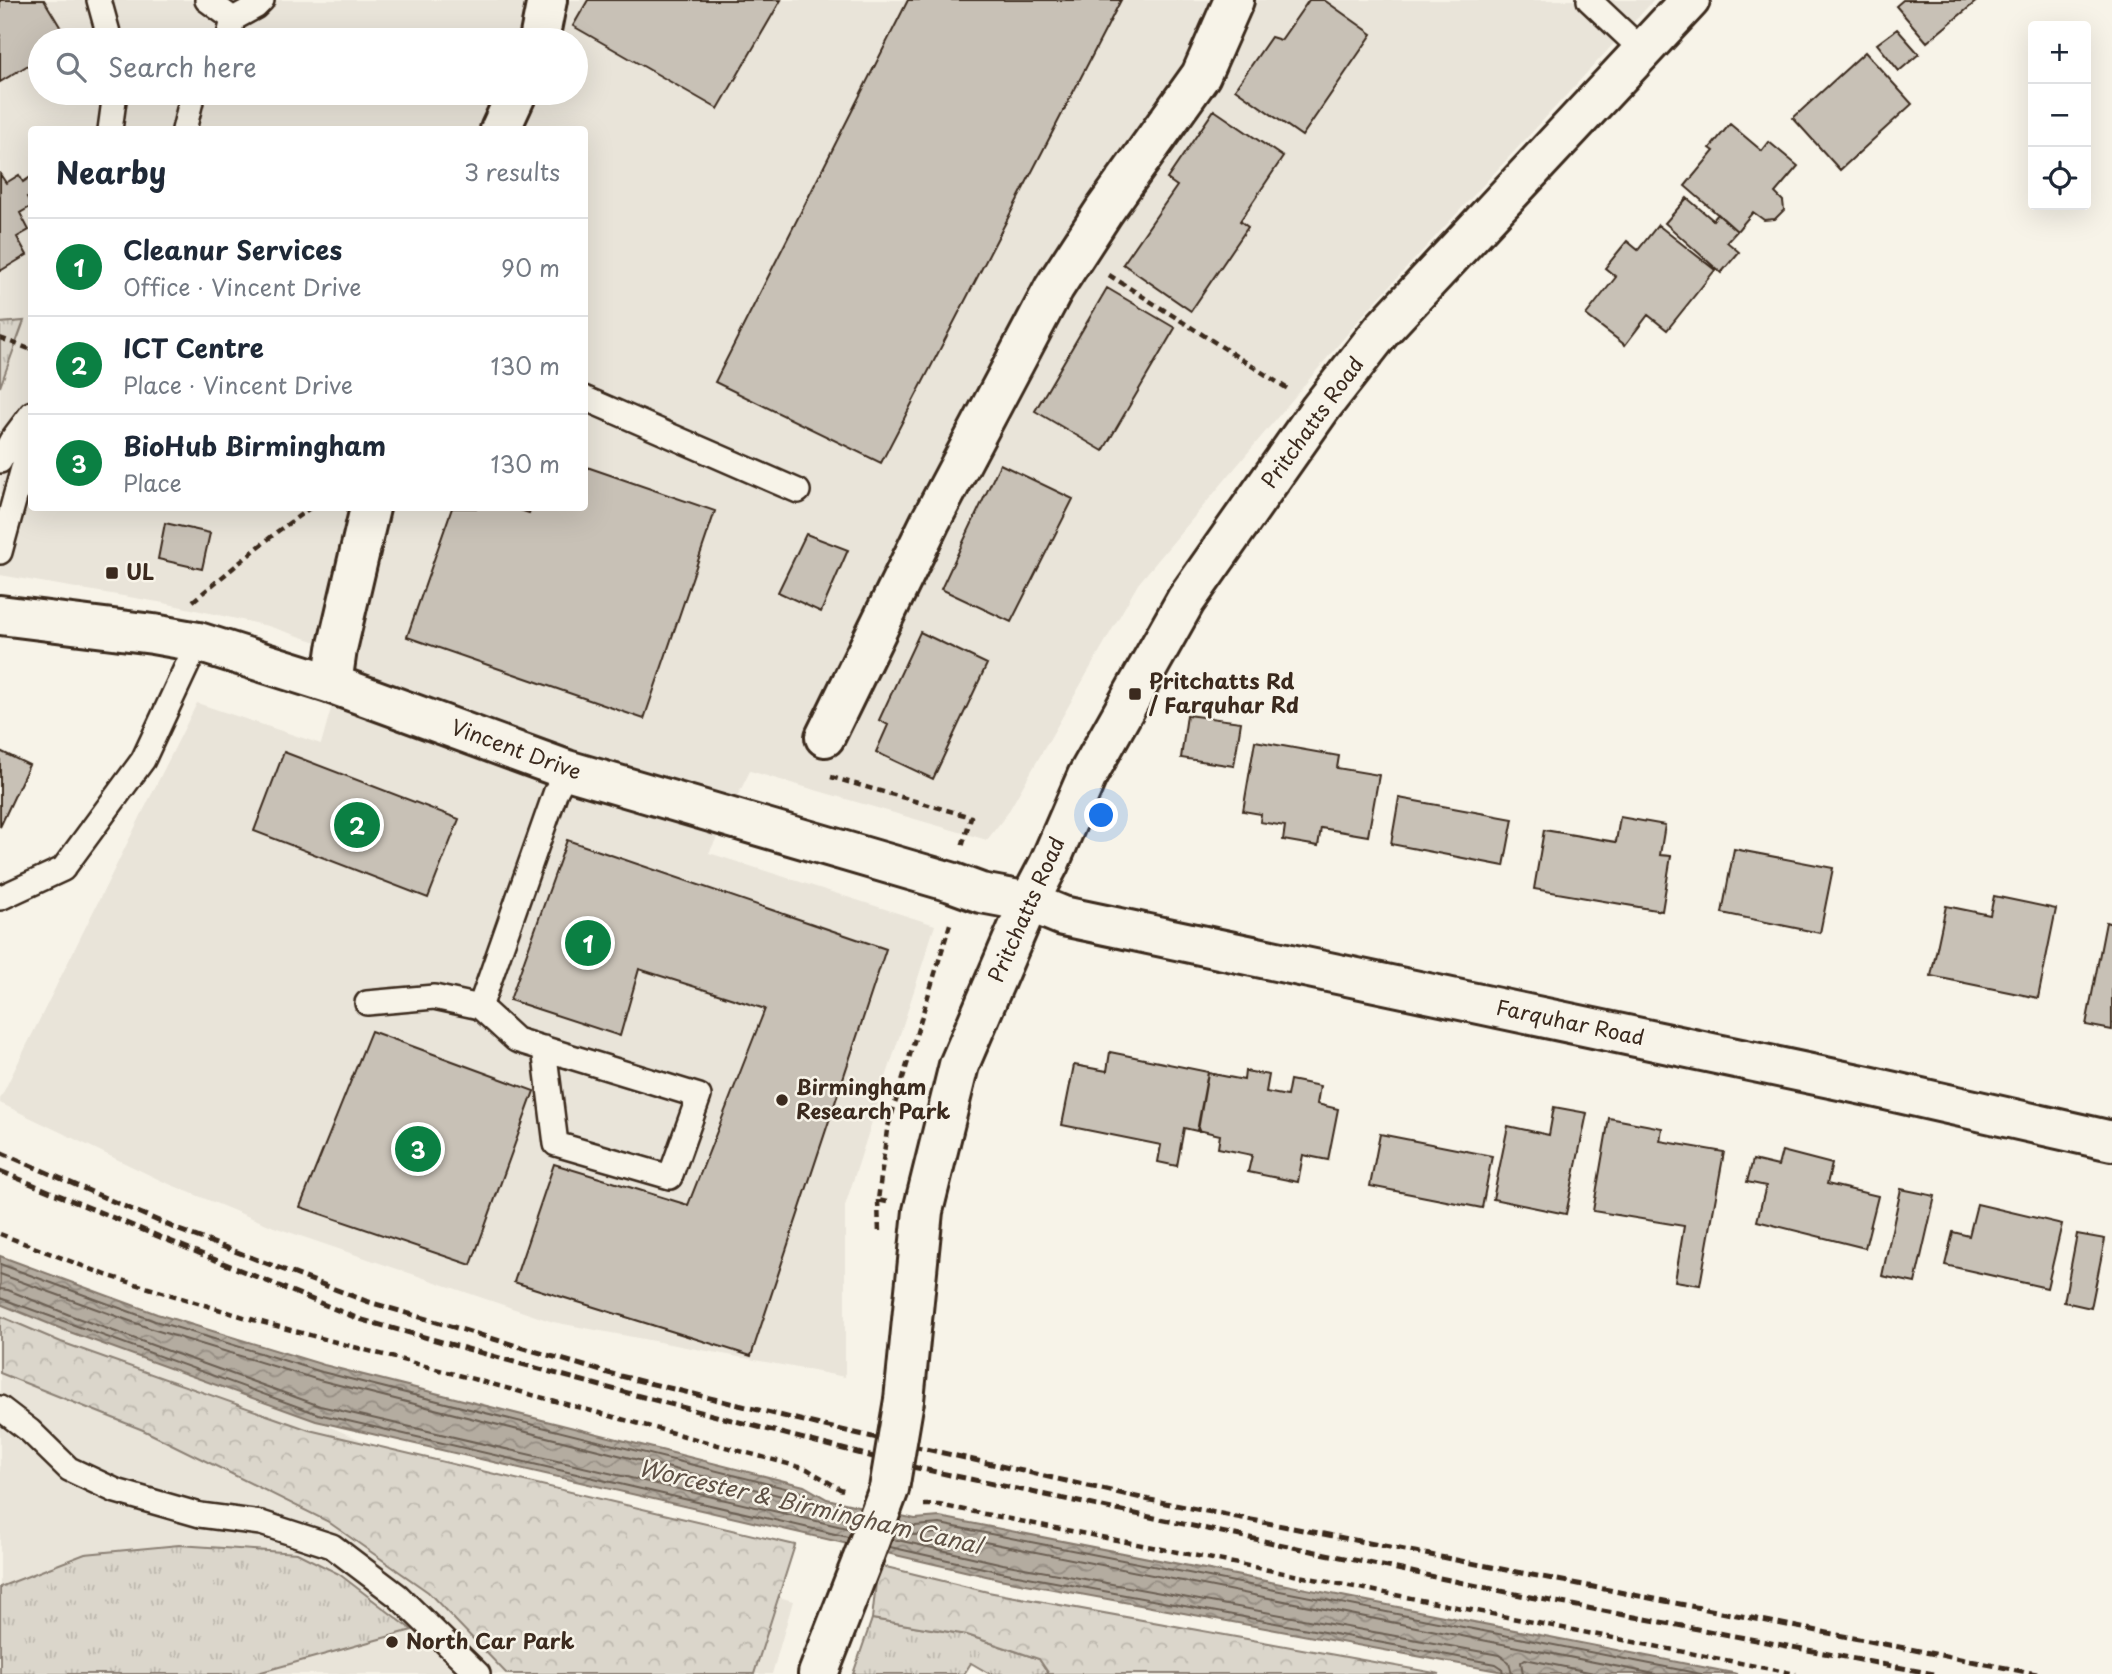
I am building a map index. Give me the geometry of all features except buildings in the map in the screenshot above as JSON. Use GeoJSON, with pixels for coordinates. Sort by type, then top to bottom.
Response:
{"type":"FeatureCollection","features":[{"type":"Feature","properties":{"kind":"street"},"geometry":{"type":"LineString","coordinates":[[542,28],[547,0]]}},
{"type":"Feature","properties":{"kind":"street"},"geometry":{"type":"LineString","coordinates":[[825,737],[930,522],[1054,288],[1104,211],[1201,75],[1234,0]]}},
{"type":"Feature","properties":{"kind":"street","name":"Pritchatts Road"},"geometry":{"type":"LineString","coordinates":[[818,1674],[889,1489],[904,1400],[923,1211],[959,1065],[1087,776],[1186,600],[1320,409],[1382,330],[1689,0]]}},
{"type":"Feature","properties":{"kind":"street"},"geometry":{"type":"LineString","coordinates":[[502,126],[511,105]]}},
{"type":"Feature","properties":{"kind":"street"},"geometry":{"type":"LineString","coordinates":[[332,684],[337,649],[369,511]]}},
{"type":"Feature","properties":{"kind":"street","name":"Vincent Drive"},"geometry":{"type":"LineString","coordinates":[[0,615],[198,642],[332,684],[567,770],[951,881],[981,893],[1029,902]]}},
{"type":"Feature","properties":{"kind":"street","name":"Farquhar Road"},"geometry":{"type":"LineString","coordinates":[[1029,902],[1063,916],[1868,1086],[2112,1141]]}},
{"type":"Feature","properties":{"kind":"lane"},"geometry":{"type":"LineString","coordinates":[[99,0],[107,28]]}},
{"type":"Feature","properties":{"kind":"lane"},"geometry":{"type":"LineString","coordinates":[[207,0],[229,28]]}},
{"type":"Feature","properties":{"kind":"lane"},"geometry":{"type":"LineString","coordinates":[[233,28],[262,0]]}},
{"type":"Feature","properties":{"kind":"lane"},"geometry":{"type":"LineString","coordinates":[[1589,0],[1642,50]]}},
{"type":"Feature","properties":{"kind":"lane"},"geometry":{"type":"LineString","coordinates":[[111,126],[113,105]]}},
{"type":"Feature","properties":{"kind":"lane"},"geometry":{"type":"LineString","coordinates":[[185,126],[190,105]]}},
{"type":"Feature","properties":{"kind":"lane"},"geometry":{"type":"LineString","coordinates":[[588,400],[798,491]]}},
{"type":"Feature","properties":{"kind":"lane"},"geometry":{"type":"LineString","coordinates":[[0,461],[10,441],[28,418]]}},
{"type":"Feature","properties":{"kind":"lane"},"geometry":{"type":"LineString","coordinates":[[0,552],[28,450]]}},
{"type":"Feature","properties":{"kind":"lane"},"geometry":{"type":"LineString","coordinates":[[0,898],[63,869],[143,760],[198,642]]}},
{"type":"Feature","properties":{"kind":"lane"},"geometry":{"type":"LineString","coordinates":[[480,1007],[556,791],[567,770]]}},
{"type":"Feature","properties":{"kind":"lane"},"geometry":{"type":"LineString","coordinates":[[367,1003],[434,997],[480,1007],[516,1040],[544,1048],[699,1096],[670,1177],[556,1144],[544,1048]]}},
{"type":"Feature","properties":{"kind":"lane"},"geometry":{"type":"LineString","coordinates":[[0,1408],[30,1431],[69,1469],[116,1491],[200,1515],[261,1523],[332,1546],[398,1596],[478,1674]]}},
{"type":"Feature","properties":{"kind":"path"},"geometry":{"type":"LineString","coordinates":[[1076,254],[1320,409]]}},
{"type":"Feature","properties":{"kind":"path"},"geometry":{"type":"LineString","coordinates":[[0,338],[28,348]]}},
{"type":"Feature","properties":{"kind":"path"},"geometry":{"type":"LineString","coordinates":[[153,634],[306,511]]}},
{"type":"Feature","properties":{"kind":"path"},"geometry":{"type":"LineString","coordinates":[[825,775],[971,817]]}},
{"type":"Feature","properties":{"kind":"path"},"geometry":{"type":"LineString","coordinates":[[923,1211],[878,1200],[887,1130],[952,916]]}},
{"type":"Feature","properties":{"kind":"shaded area"},"geometry":{"type":"Polygon","coordinates":[[[0,0],[1654,0],[1364,314],[1138,584],[1007,814],[987,840],[750,771],[709,853],[935,925],[845,1206],[845,1377],[553,1322],[274,1227],[162,1181],[0,1103],[197,703],[321,744],[347,652],[268,626],[164,603],[0,575],[0,0]]]}},
{"type":"Feature","properties":{"kind":"shaded area"},"geometry":{"type":"Polygon","coordinates":[[[0,1304],[316,1421],[645,1559],[793,1601],[772,1674],[0,1674],[0,1304]]]}},
{"type":"Feature","properties":{"kind":"green space"},"geometry":{"type":"Polygon","coordinates":[[[24,321],[0,387],[0,323],[24,321]]]}},
{"type":"Feature","properties":{"kind":"green space"},"geometry":{"type":"Polygon","coordinates":[[[0,1316],[61,1342],[309,1430],[795,1545],[754,1674],[507,1674],[428,1592],[327,1521],[143,1430],[0,1373],[0,1316]]]}},
{"type":"Feature","properties":{"kind":"green space"},"geometry":{"type":"Polygon","coordinates":[[[179,1545],[297,1553],[339,1574],[412,1630],[254,1674],[0,1674],[0,1587],[85,1554],[179,1545]]]}},
{"type":"Feature","properties":{"kind":"green space"},"geometry":{"type":"Polygon","coordinates":[[[878,1565],[988,1592],[1440,1674],[1049,1674],[1039,1659],[967,1635],[872,1619],[878,1565]]]}},
{"type":"Feature","properties":{"kind":"green space"},"geometry":{"type":"Polygon","coordinates":[[[872,1619],[967,1635],[1039,1659],[1049,1674],[990,1674],[971,1663],[964,1674],[853,1674],[872,1619]]]}},
{"type":"Feature","properties":{"kind":"water","name":"Worcester & Birmingham Canal"},"geometry":{"type":"Polygon","coordinates":[[[0,1256],[157,1314],[324,1365],[804,1486],[827,1499],[915,1519],[940,1517],[1738,1674],[1514,1674],[999,1579],[316,1421],[0,1304],[0,1256]]]}},
{"type":"Feature","properties":{"kind":"railway"},"geometry":{"type":"LineString","coordinates":[[0,1152],[179,1230],[366,1301],[608,1373],[820,1425],[1150,1500],[2037,1674]]}},
{"type":"Feature","properties":{"kind":"railway"},"geometry":{"type":"LineString","coordinates":[[0,1171],[359,1319],[601,1386],[908,1466],[1530,1597],[1934,1674]]}},
{"type":"Feature","properties":{"kind":"place","name":"UL"},"geometry":{"type":"Point","coordinates":[112,573]}},
{"type":"Feature","properties":{"kind":"place","name":"Pritchatts Rd / Farquhar Rd"},"geometry":{"type":"Point","coordinates":[1135,694]}},
{"type":"Feature","properties":{"kind":"place","name":"ICT Centre"},"geometry":{"type":"Point","coordinates":[357,825]}},
{"type":"Feature","properties":{"kind":"place","name":"Cleanur Services"},"geometry":{"type":"Point","coordinates":[588,943]}},
{"type":"Feature","properties":{"kind":"place","name":"Birmingham Research Park"},"geometry":{"type":"Point","coordinates":[782,1100]}},
{"type":"Feature","properties":{"kind":"place","name":"BioHub Birmingham"},"geometry":{"type":"Point","coordinates":[418,1149]}},
{"type":"Feature","properties":{"kind":"place","name":"North Car Park"},"geometry":{"type":"Point","coordinates":[392,1642]}}]}
